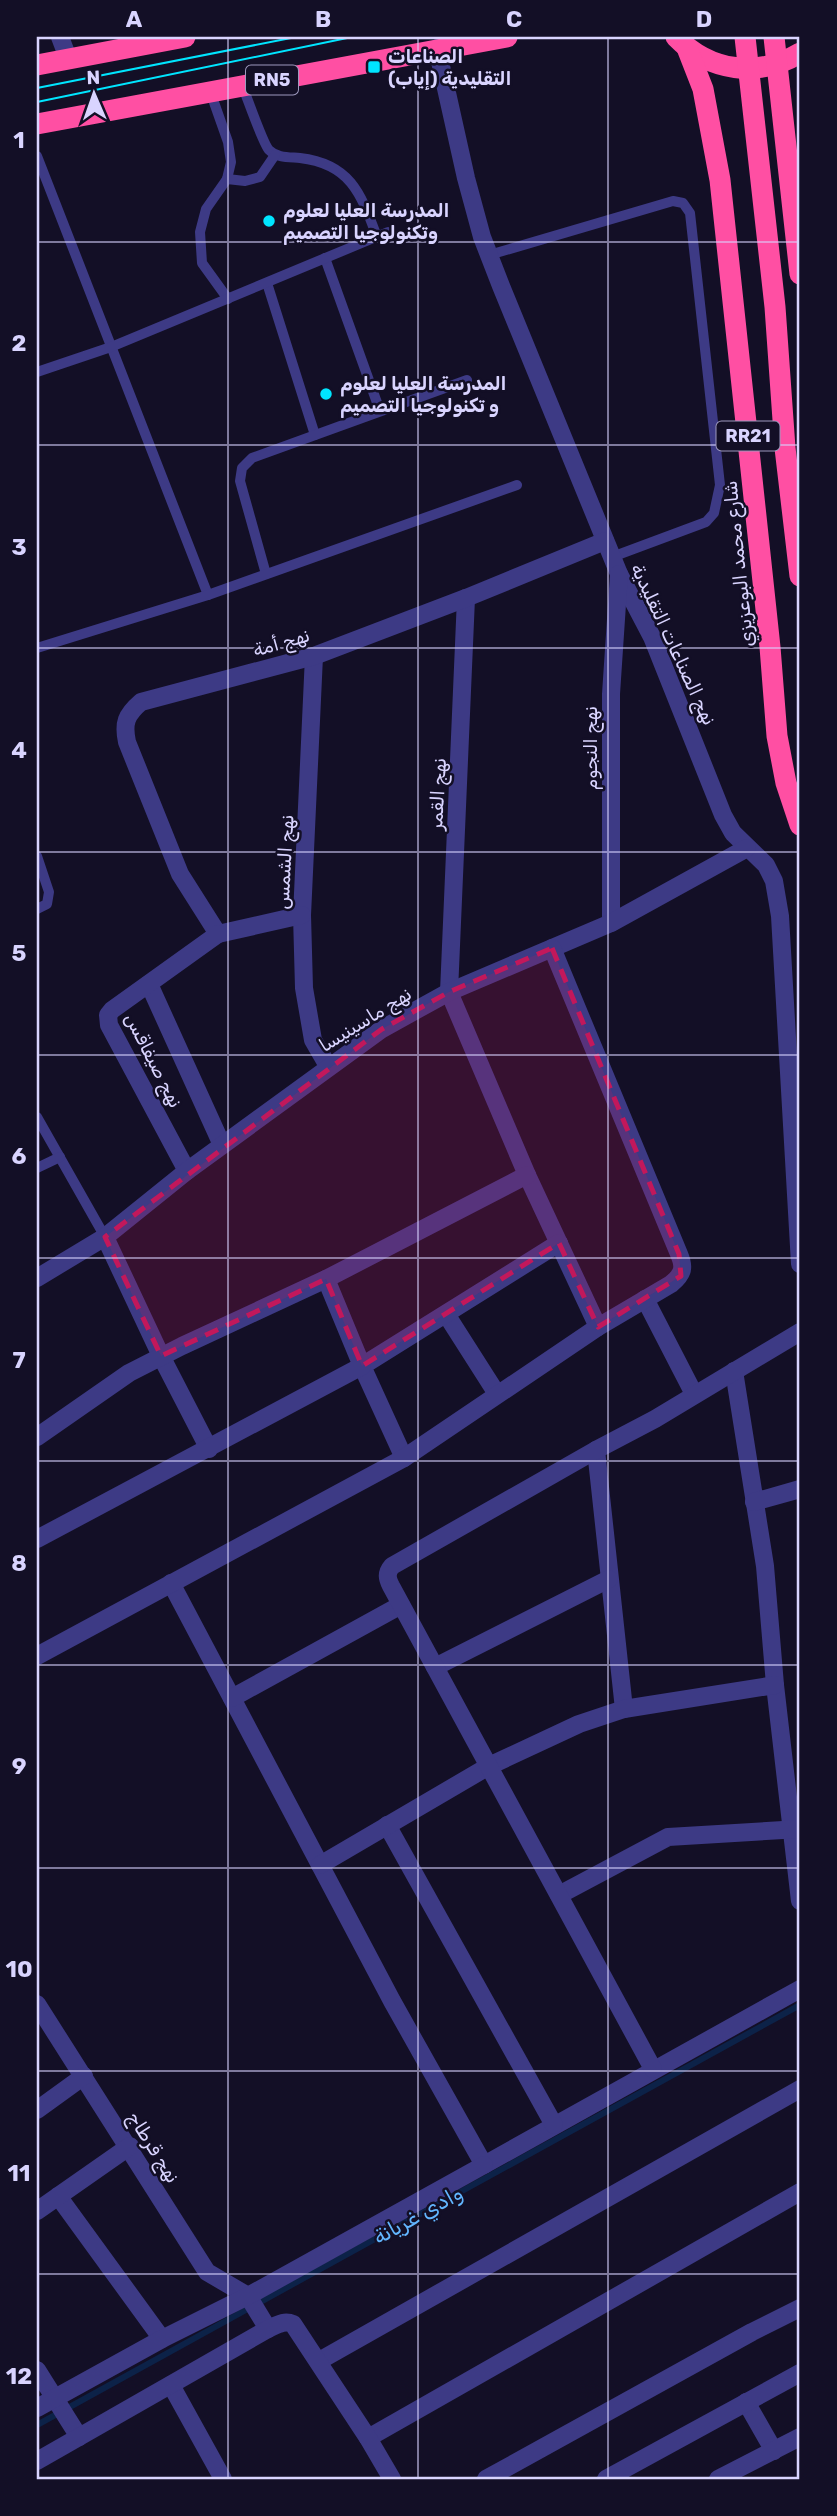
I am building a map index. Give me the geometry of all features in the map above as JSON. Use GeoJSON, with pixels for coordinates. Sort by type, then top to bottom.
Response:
{"type":"FeatureCollection","features":[{"type":"Feature","properties":{"kind":"highway"},"geometry":{"type":"LineString","coordinates":[[37,65],[185,37]]}},
{"type":"Feature","properties":{"kind":"highway","name":"RN5"},"geometry":{"type":"LineString","coordinates":[[37,124],[507,37]]}},
{"type":"Feature","properties":{"kind":"highway","name":"RR21"},"geometry":{"type":"LineString","coordinates":[[745,37],[775,307],[785,448],[800,576]]}},
{"type":"Feature","properties":{"kind":"highway"},"geometry":{"type":"LineString","coordinates":[[774,37],[800,274]]}},
{"type":"Feature","properties":{"kind":"highway"},"geometry":{"type":"LineString","coordinates":[[682,43],[710,62],[735,69],[761,69],[786,62],[800,53]]}},
{"type":"Feature","properties":{"kind":"highway","name":"شارع محمد البوعزيزي"},"geometry":{"type":"LineString","coordinates":[[682,43],[703,89],[720,180],[778,736],[786,783],[800,825]]}},
{"type":"Feature","properties":{"kind":"street"},"geometry":{"type":"LineString","coordinates":[[60,37],[68,58]]}},
{"type":"Feature","properties":{"kind":"street","name":"نهج الصناعات التقليدية"},"geometry":{"type":"LineString","coordinates":[[437,48],[466,178],[489,255],[612,557],[652,637],[723,815],[733,834],[766,865],[774,881],[780,916],[800,1264]]}},
{"type":"Feature","properties":{"kind":"street","name":"نهج أمة"},"geometry":{"type":"LineString","coordinates":[[218,934],[180,874],[127,742],[124,726],[128,713],[141,702],[314,656],[466,598],[612,557]]}},
{"type":"Feature","properties":{"kind":"street","name":"نهج النجوم"},"geometry":{"type":"LineString","coordinates":[[611,923],[612,557]]}},
{"type":"Feature","properties":{"kind":"street","name":"نهج القمر"},"geometry":{"type":"LineString","coordinates":[[449,992],[466,598]]}},
{"type":"Feature","properties":{"kind":"street","name":"نهج الشمس"},"geometry":{"type":"LineString","coordinates":[[314,656],[302,915],[304,988],[313,1040],[328,1066]]}},
{"type":"Feature","properties":{"kind":"street","name":"نهج ماسينيسا"},"geometry":{"type":"LineString","coordinates":[[37,1278],[105,1237],[187,1171],[382,1029],[449,992],[611,923],[747,848]]}},
{"type":"Feature","properties":{"kind":"street","name":"نهج صيفاقس"},"geometry":{"type":"LineString","coordinates":[[187,1171],[109,1025],[108,1015],[218,934],[302,915]]}},
{"type":"Feature","properties":{"kind":"street"},"geometry":{"type":"LineString","coordinates":[[37,1656],[404,1458],[598,1327],[681,1276],[684,1266],[552,948]]}},
{"type":"Feature","properties":{"kind":"street"},"geometry":{"type":"LineString","coordinates":[[149,984],[222,1145]]}},
{"type":"Feature","properties":{"kind":"street"},"geometry":{"type":"LineString","coordinates":[[449,992],[527,1175],[598,1327]]}},
{"type":"Feature","properties":{"kind":"street"},"geometry":{"type":"LineString","coordinates":[[37,1437],[129,1373],[326,1279],[527,1175]]}},
{"type":"Feature","properties":{"kind":"street"},"geometry":{"type":"LineString","coordinates":[[105,1237],[161,1356],[209,1448]]}},
{"type":"Feature","properties":{"kind":"street"},"geometry":{"type":"LineString","coordinates":[[37,1539],[362,1366],[559,1243]]}},
{"type":"Feature","properties":{"kind":"street"},"geometry":{"type":"LineString","coordinates":[[326,1279],[404,1458]]}},
{"type":"Feature","properties":{"kind":"street"},"geometry":{"type":"LineString","coordinates":[[645,1299],[694,1394]]}},
{"type":"Feature","properties":{"kind":"street"},"geometry":{"type":"LineString","coordinates":[[446,1314],[497,1394]]}},
{"type":"Feature","properties":{"kind":"street"},"geometry":{"type":"LineString","coordinates":[[653,2069],[401,1605],[387,1578],[388,1571],[392,1566],[654,1419],[800,1332]]}},
{"type":"Feature","properties":{"kind":"street"},"geometry":{"type":"LineString","coordinates":[[734,1371],[765,1566],[775,1685],[796,1829],[800,1901]]}},
{"type":"Feature","properties":{"kind":"street"},"geometry":{"type":"LineString","coordinates":[[596,1450],[624,1709]]}},
{"type":"Feature","properties":{"kind":"street"},"geometry":{"type":"LineString","coordinates":[[754,1502],[800,1489]]}},
{"type":"Feature","properties":{"kind":"street"},"geometry":{"type":"LineString","coordinates":[[435,1667],[610,1579]]}},
{"type":"Feature","properties":{"kind":"street"},"geometry":{"type":"LineString","coordinates":[[171,1583],[392,2001],[484,2165]]}},
{"type":"Feature","properties":{"kind":"street"},"geometry":{"type":"LineString","coordinates":[[232,1698],[401,1605]]}},
{"type":"Feature","properties":{"kind":"street"},"geometry":{"type":"LineString","coordinates":[[320,1865],[488,1766],[579,1724],[624,1709],[775,1685]]}},
{"type":"Feature","properties":{"kind":"street"},"geometry":{"type":"LineString","coordinates":[[387,1825],[554,2125]]}},
{"type":"Feature","properties":{"kind":"street"},"geometry":{"type":"LineString","coordinates":[[559,1895],[668,1837],[796,1829]]}},
{"type":"Feature","properties":{"kind":"street"},"geometry":{"type":"LineString","coordinates":[[37,2409],[162,2339],[249,2297],[800,1989]]}},
{"type":"Feature","properties":{"kind":"street","name":"نهج قرطاج"},"geometry":{"type":"LineString","coordinates":[[37,2004],[208,2272],[249,2297]]}},
{"type":"Feature","properties":{"kind":"street"},"geometry":{"type":"LineString","coordinates":[[37,2110],[84,2076]]}},
{"type":"Feature","properties":{"kind":"street"},"geometry":{"type":"LineString","coordinates":[[319,2361],[800,2089]]}},
{"type":"Feature","properties":{"kind":"street"},"geometry":{"type":"LineString","coordinates":[[37,2211],[130,2146]]}},
{"type":"Feature","properties":{"kind":"street"},"geometry":{"type":"LineString","coordinates":[[368,2438],[800,2192]]}},
{"type":"Feature","properties":{"kind":"street"},"geometry":{"type":"LineString","coordinates":[[58,2196],[162,2339]]}},
{"type":"Feature","properties":{"kind":"street"},"geometry":{"type":"LineString","coordinates":[[249,2297],[266,2325]]}},
{"type":"Feature","properties":{"kind":"street"},"geometry":{"type":"LineString","coordinates":[[486,2479],[800,2308]]}},
{"type":"Feature","properties":{"kind":"street"},"geometry":{"type":"LineString","coordinates":[[37,2461],[171,2385],[266,2325],[288,2322],[293,2324],[319,2361],[393,2479]]}},
{"type":"Feature","properties":{"kind":"street"},"geometry":{"type":"LineString","coordinates":[[37,2370],[79,2437]]}},
{"type":"Feature","properties":{"kind":"street"},"geometry":{"type":"LineString","coordinates":[[606,2479],[800,2373]]}},
{"type":"Feature","properties":{"kind":"street"},"geometry":{"type":"LineString","coordinates":[[171,2385],[223,2479]]}},
{"type":"Feature","properties":{"kind":"street"},"geometry":{"type":"LineString","coordinates":[[746,2402],[774,2451]]}},
{"type":"Feature","properties":{"kind":"street"},"geometry":{"type":"LineString","coordinates":[[718,2479],[800,2437]]}},
{"type":"Feature","properties":{"kind":"lane"},"geometry":{"type":"LineString","coordinates":[[37,372],[111,347],[382,235],[361,193],[341,173],[315,159],[275,155],[266,147],[242,85]]}},
{"type":"Feature","properties":{"kind":"lane"},"geometry":{"type":"LineString","coordinates":[[211,91],[229,142],[231,162],[227,179],[206,209],[200,232],[202,263],[228,299]]}},
{"type":"Feature","properties":{"kind":"lane"},"geometry":{"type":"LineString","coordinates":[[227,179],[245,181],[260,177],[275,155]]}},
{"type":"Feature","properties":{"kind":"lane"},"geometry":{"type":"LineString","coordinates":[[37,156],[208,595]]}},
{"type":"Feature","properties":{"kind":"lane"},"geometry":{"type":"LineString","coordinates":[[489,255],[673,201],[683,203],[690,213],[719,485],[718,498],[714,513],[706,523],[612,557]]}},
{"type":"Feature","properties":{"kind":"lane"},"geometry":{"type":"LineString","coordinates":[[325,258],[380,411]]}},
{"type":"Feature","properties":{"kind":"lane"},"geometry":{"type":"LineString","coordinates":[[267,283],[315,435]]}},
{"type":"Feature","properties":{"kind":"lane"},"geometry":{"type":"LineString","coordinates":[[266,574],[240,481],[242,468],[252,458],[467,380]]}},
{"type":"Feature","properties":{"kind":"lane"},"geometry":{"type":"LineString","coordinates":[[37,648],[208,595],[517,485]]}},
{"type":"Feature","properties":{"kind":"lane"},"geometry":{"type":"LineString","coordinates":[[37,856],[49,892],[47,904],[37,909]]}},
{"type":"Feature","properties":{"kind":"lane"},"geometry":{"type":"LineString","coordinates":[[37,1117],[105,1237]]}},
{"type":"Feature","properties":{"kind":"lane"},"geometry":{"type":"LineString","coordinates":[[37,1168],[60,1157]]}},
{"type":"Feature","properties":{"kind":"highlighted area"},"geometry":{"type":"Polygon","coordinates":[[[552,948],[679,1254],[681,1276],[598,1327],[559,1243],[362,1366],[326,1279],[161,1356],[105,1237],[382,1029],[449,992],[552,948]]]}},
{"type":"Feature","properties":{"kind":"waterway","name":"وادي غريانة"},"geometry":{"type":"LineString","coordinates":[[37,2425],[800,2005]]}},
{"type":"Feature","properties":{"kind":"tram line"},"geometry":{"type":"LineString","coordinates":[[37,88],[296,37]]}},
{"type":"Feature","properties":{"kind":"tram line"},"geometry":{"type":"LineString","coordinates":[[37,102],[352,37]]}},
{"type":"Feature","properties":{"kind":"place","name":"الصناعات التقليدية (إياب)"},"geometry":{"type":"Point","coordinates":[374,67]}},
{"type":"Feature","properties":{"kind":"place","name":"المدرسة العليا لعلوم وتكنولوجيا التصميم"},"geometry":{"type":"Point","coordinates":[269,221]}},
{"type":"Feature","properties":{"kind":"place","name":"المدرسة العليا لعلوم و تكنولوجيا التصميم"},"geometry":{"type":"Point","coordinates":[326,394]}}]}
